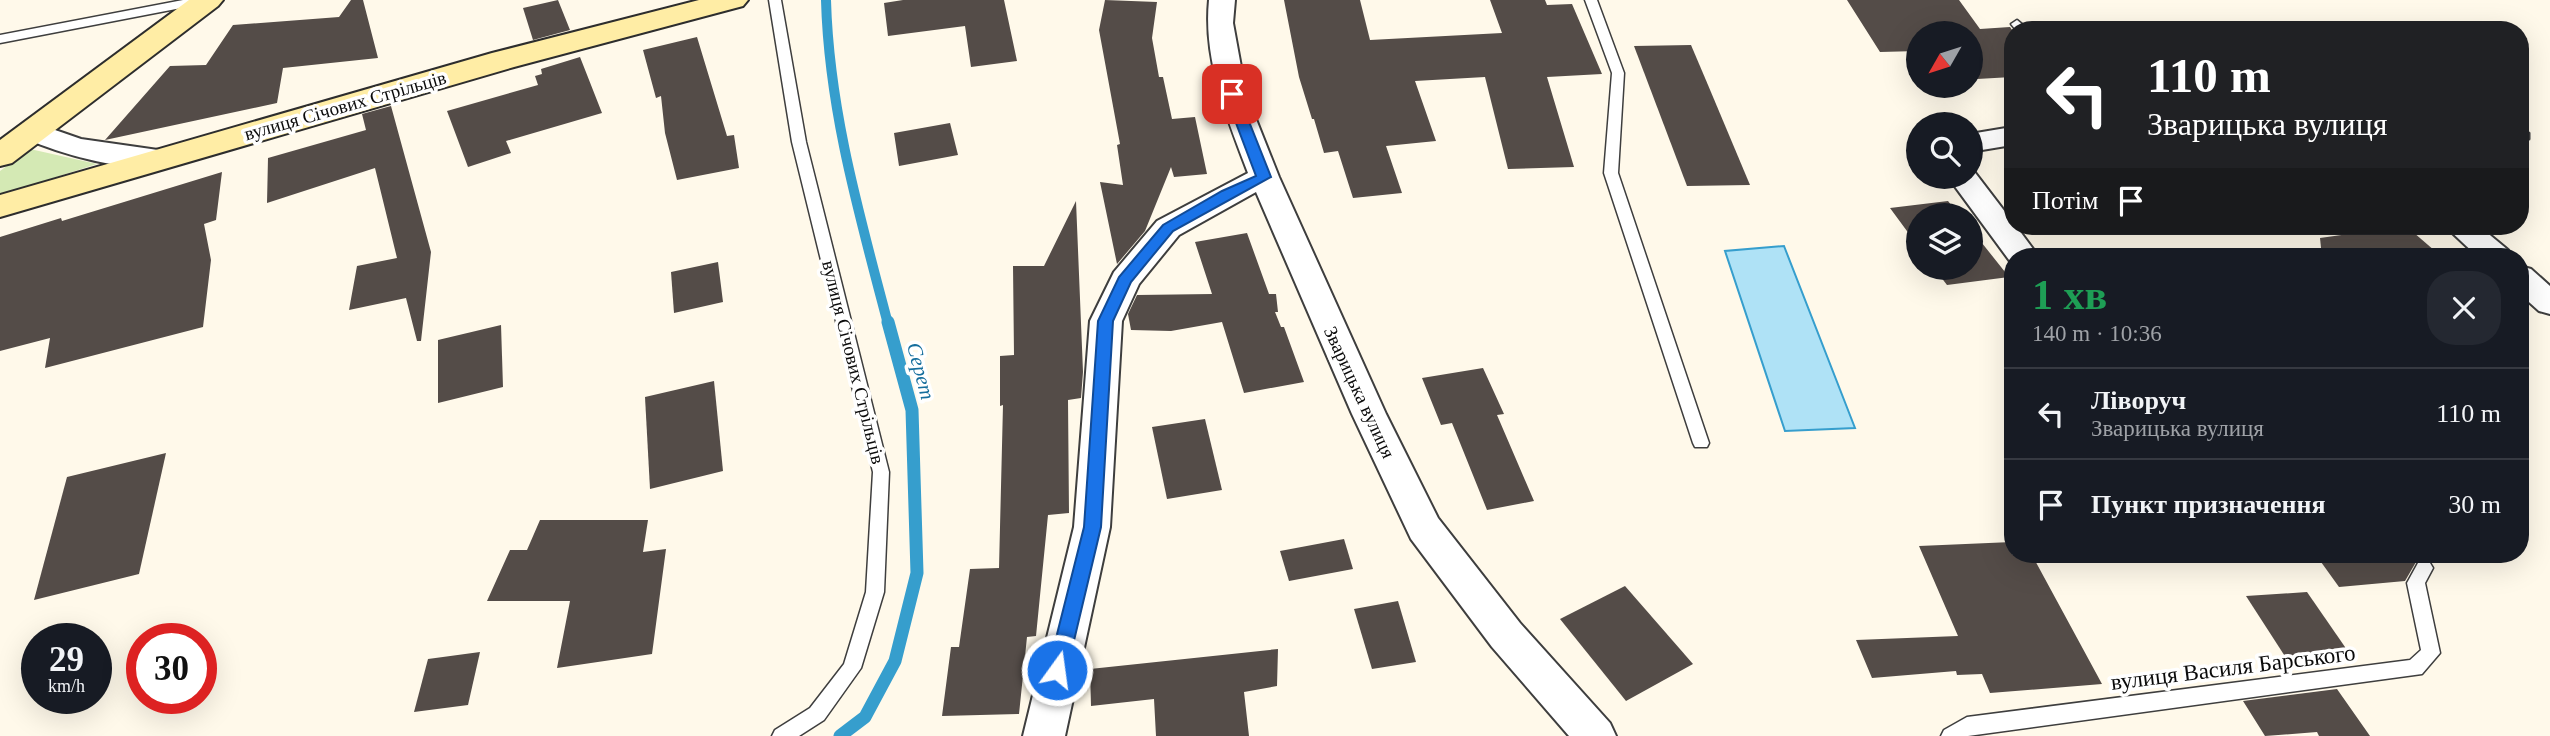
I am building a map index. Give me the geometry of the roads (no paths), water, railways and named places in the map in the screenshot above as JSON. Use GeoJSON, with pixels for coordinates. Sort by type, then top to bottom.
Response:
{"type":"FeatureCollection","features":[{"type":"Feature","properties":{"kind":"street"},"geometry":{"type":"LineString","coordinates":[[0,156],[208,0]]}},
{"type":"Feature","properties":{"kind":"street","name":"вулиця Січових Стрільців"},"geometry":{"type":"LineString","coordinates":[[0,206],[503,60],[733,0]]}},
{"type":"Feature","properties":{"kind":"street","name":"Зварицька вулиця"},"geometry":{"type":"LineString","coordinates":[[1222,0],[1220,23],[1232,94],[1264,177],[1369,414],[1424,528],[1506,635],[1595,736]]}},
{"type":"Feature","properties":{"kind":"street"},"geometry":{"type":"LineString","coordinates":[[32,131],[58,144],[100,154],[158,159]]}},
{"type":"Feature","properties":{"kind":"street"},"geometry":{"type":"LineString","coordinates":[[1983,141],[2004,137]]}},
{"type":"Feature","properties":{"kind":"street"},"geometry":{"type":"LineString","coordinates":[[1044,736],[1092,527],[1106,321],[1125,280],[1168,228],[1227,194],[1264,177]]}},
{"type":"Feature","properties":{"kind":"street"},"geometry":{"type":"LineString","coordinates":[[1972,189],[2004,231]]}},
{"type":"Feature","properties":{"kind":"street"},"geometry":{"type":"LineString","coordinates":[[2471,235],[2486,248]]}},
{"type":"Feature","properties":{"kind":"street"},"geometry":{"type":"LineString","coordinates":[[2529,285],[2550,303]]}},
{"type":"Feature","properties":{"kind":"lane"},"geometry":{"type":"LineString","coordinates":[[0,39],[202,0]]}},
{"type":"Feature","properties":{"kind":"lane","name":"вулиця Січових Стрільців"},"geometry":{"type":"LineString","coordinates":[[775,0],[799,142],[881,472],[875,592],[852,668],[817,714],[782,736]]}},
{"type":"Feature","properties":{"kind":"lane"},"geometry":{"type":"LineString","coordinates":[[1591,0],[1618,73],[1611,173],[1701,443]]}},
{"type":"Feature","properties":{"kind":"lane","name":"вулиця Василя Барського"},"geometry":{"type":"LineString","coordinates":[[1951,736],[1967,726],[2415,668],[2431,653],[2416,583],[2424,568]]}},
{"type":"Feature","properties":{"kind":"water"},"geometry":{"type":"Polygon","coordinates":[[[1784,246],[1855,428],[1785,431],[1725,251],[1784,246]]]}},
{"type":"Feature","properties":{"kind":"waterway","name":"Серет"},"geometry":{"type":"LineString","coordinates":[[826,0],[828,41],[840,123],[857,204],[888,324]]}},
{"type":"Feature","properties":{"kind":"waterway","name":"Серет"},"geometry":{"type":"LineString","coordinates":[[840,736],[865,717],[895,661],[917,573],[912,410],[888,322]]}}]}
